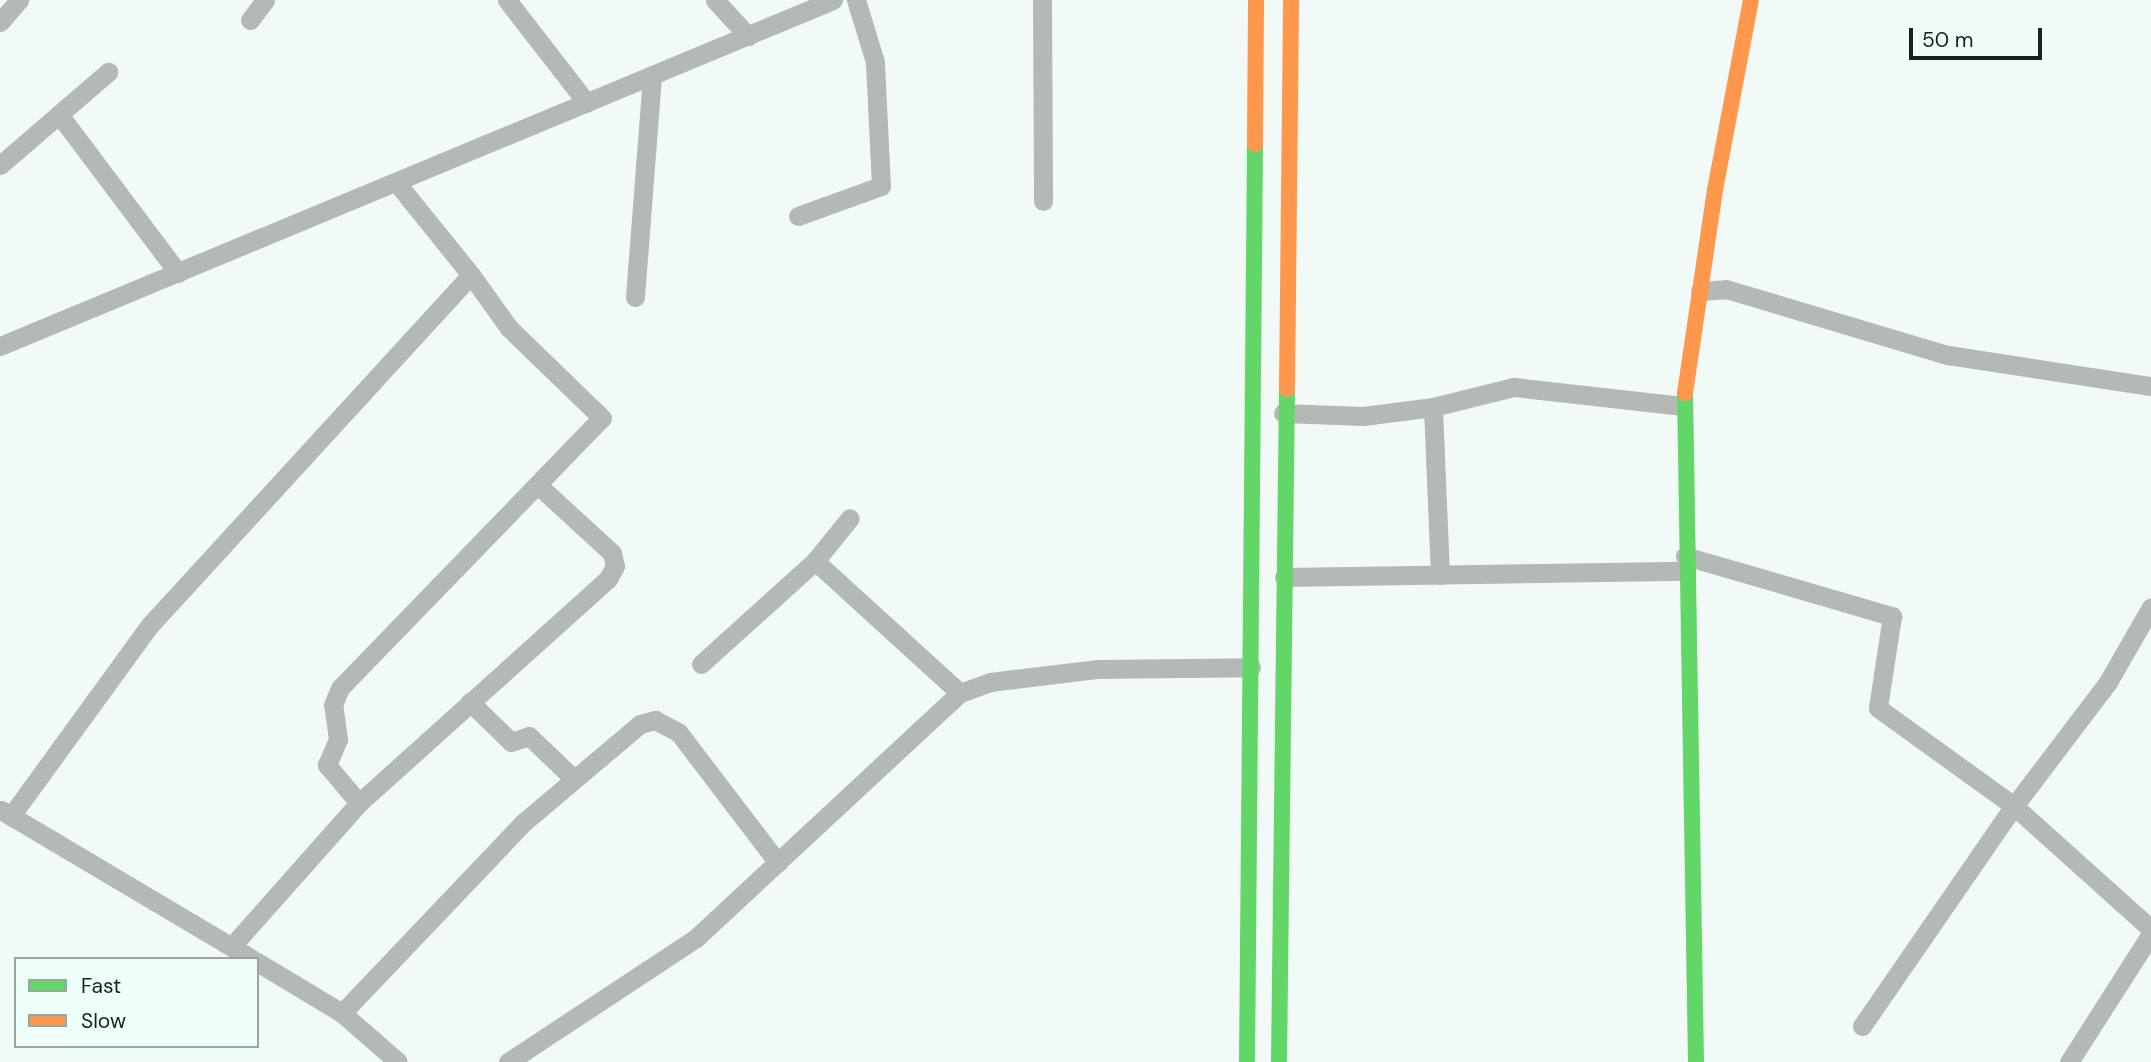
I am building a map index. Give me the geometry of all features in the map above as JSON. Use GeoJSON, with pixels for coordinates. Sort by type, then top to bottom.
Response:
{"type":"FeatureCollection","features":[{"type":"Feature","properties":{"kind":"main road"},"geometry":{"type":"LineString","coordinates":[[1696,1062],[1692,680],[1685,564],[1682,406],[1707,241],[1751,0]]}},
{"type":"Feature","properties":{"kind":"main road"},"geometry":{"type":"LineString","coordinates":[[1247,1062],[1256,7],[1290,6],[1283,413],[1279,1062]]}},
{"type":"Feature","properties":{"kind":"main road"},"geometry":{"type":"LineString","coordinates":[[1251,716],[1282,718]]}},
{"type":"Feature","properties":{"kind":"main road"},"geometry":{"type":"LineString","coordinates":[[1248,1024],[1280,1023]]}},
{"type":"Feature","properties":{"kind":"street"},"geometry":{"type":"LineString","coordinates":[[0,22],[19,0]]}},
{"type":"Feature","properties":{"kind":"street"},"geometry":{"type":"LineString","coordinates":[[250,20],[265,0]]}},
{"type":"Feature","properties":{"kind":"street"},"geometry":{"type":"LineString","coordinates":[[507,0],[587,103]]}},
{"type":"Feature","properties":{"kind":"street"},"geometry":{"type":"LineString","coordinates":[[715,0],[748,36]]}},
{"type":"Feature","properties":{"kind":"street"},"geometry":{"type":"LineString","coordinates":[[0,346],[833,0]]}},
{"type":"Feature","properties":{"kind":"street"},"geometry":{"type":"LineString","coordinates":[[798,216],[881,186],[875,62],[856,0]]}},
{"type":"Feature","properties":{"kind":"street"},"geometry":{"type":"LineString","coordinates":[[1042,0],[1043,201]]}},
{"type":"Feature","properties":{"kind":"street"},"geometry":{"type":"LineString","coordinates":[[0,165],[61,117],[108,72]]}},
{"type":"Feature","properties":{"kind":"street"},"geometry":{"type":"LineString","coordinates":[[635,296],[652,75]]}},
{"type":"Feature","properties":{"kind":"street"},"geometry":{"type":"LineString","coordinates":[[61,117],[178,272]]}},
{"type":"Feature","properties":{"kind":"street"},"geometry":{"type":"LineString","coordinates":[[359,803],[327,765],[338,739],[333,705],[340,688],[539,486],[602,418],[509,328],[471,275],[396,182]]}},
{"type":"Feature","properties":{"kind":"street"},"geometry":{"type":"LineString","coordinates":[[1707,241],[1726,289]]}},
{"type":"Feature","properties":{"kind":"street"},"geometry":{"type":"LineString","coordinates":[[249,957],[6,813],[150,625],[471,275]]}},
{"type":"Feature","properties":{"kind":"street"},"geometry":{"type":"LineString","coordinates":[[1700,291],[1726,289],[1948,355],[2151,386]]}},
{"type":"Feature","properties":{"kind":"street"},"geometry":{"type":"LineString","coordinates":[[1283,413],[1363,416],[1433,407],[1514,387],[1682,406]]}},
{"type":"Feature","properties":{"kind":"street"},"geometry":{"type":"LineString","coordinates":[[1433,407],[1440,575]]}},
{"type":"Feature","properties":{"kind":"street"},"geometry":{"type":"LineString","coordinates":[[232,946],[359,803],[608,579],[615,566],[612,553],[539,486]]}},
{"type":"Feature","properties":{"kind":"street"},"geometry":{"type":"LineString","coordinates":[[701,664],[815,561],[850,518]]}},
{"type":"Feature","properties":{"kind":"street"},"geometry":{"type":"LineString","coordinates":[[815,561],[960,694]]}},
{"type":"Feature","properties":{"kind":"street"},"geometry":{"type":"LineString","coordinates":[[1284,577],[1440,575],[1685,564],[1892,616],[1878,708],[2014,806],[2151,931],[2070,1062]]}},
{"type":"Feature","properties":{"kind":"street"},"geometry":{"type":"LineString","coordinates":[[1862,1026],[2014,806],[2108,682],[2151,607]]}},
{"type":"Feature","properties":{"kind":"street"},"geometry":{"type":"LineString","coordinates":[[508,1062],[696,938],[960,694],[990,682],[1098,669],[1251,667]]}},
{"type":"Feature","properties":{"kind":"street"},"geometry":{"type":"LineString","coordinates":[[470,702],[511,742],[529,736],[573,778]]}},
{"type":"Feature","properties":{"kind":"street"},"geometry":{"type":"LineString","coordinates":[[342,1013],[505,841],[624,734],[655,720],[679,733],[778,863]]}},
{"type":"Feature","properties":{"kind":"street"},"geometry":{"type":"LineString","coordinates":[[259,963],[342,1013],[390,1059]]}},
{"type":"Feature","properties":{"kind":"traffic: fast"},"geometry":{"type":"LineString","coordinates":[[1247,1062],[1255,144]]}},
{"type":"Feature","properties":{"kind":"traffic: fast"},"geometry":{"type":"LineString","coordinates":[[1279,1062],[1287,389]]}},
{"type":"Feature","properties":{"kind":"traffic: fast"},"geometry":{"type":"LineString","coordinates":[[1685,393],[1696,1062]]}},
{"type":"Feature","properties":{"kind":"traffic: slow"},"geometry":{"type":"LineString","coordinates":[[1255,144],[1256,0]]}},
{"type":"Feature","properties":{"kind":"traffic: slow"},"geometry":{"type":"LineString","coordinates":[[1287,389],[1291,0]]}},
{"type":"Feature","properties":{"kind":"traffic: slow"},"geometry":{"type":"LineString","coordinates":[[1685,393],[1715,190],[1751,0]]}}]}
